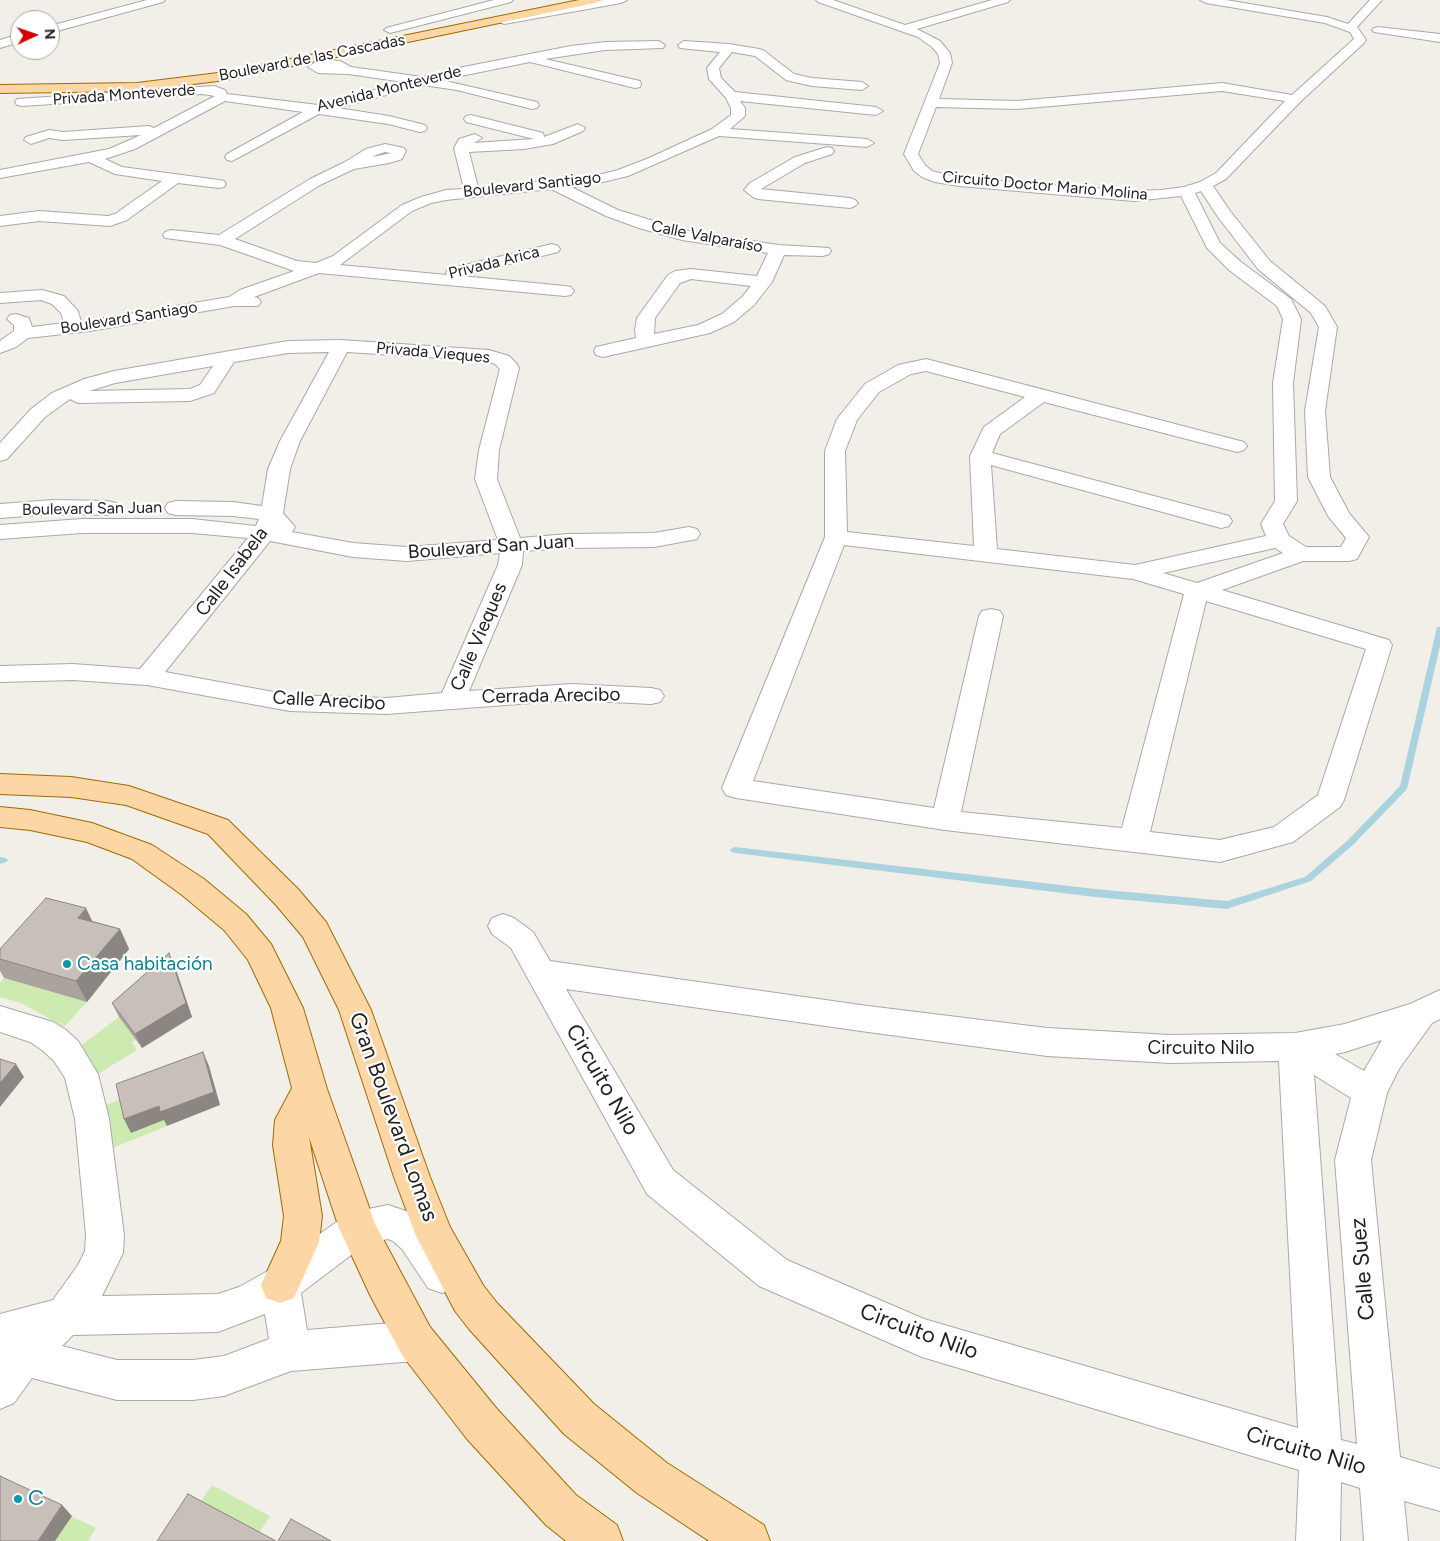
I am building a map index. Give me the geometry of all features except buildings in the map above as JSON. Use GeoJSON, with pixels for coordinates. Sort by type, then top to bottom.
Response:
{"type":"FeatureCollection","features":[{"type":"Feature","properties":{"kind":"main road"},"geometry":{"type":"LineString","coordinates":[[456,29],[595,0]]}},
{"type":"Feature","properties":{"kind":"main road"},"geometry":{"type":"LineString","coordinates":[[390,30],[527,2]]}},
{"type":"Feature","properties":{"kind":"main road","name":"Boulevard de las Cascadas"},"geometry":{"type":"LineString","coordinates":[[0,89],[99,89],[173,84],[274,68],[357,48],[456,29]]}},
{"type":"Feature","properties":{"kind":"main road","name":"Boulevard de las Cascadas"},"geometry":{"type":"LineString","coordinates":[[0,81],[113,79],[149,76],[272,55],[390,30]]}},
{"type":"Feature","properties":{"kind":"main road","name":"Gran Boulevard Lomas"},"geometry":{"type":"LineString","coordinates":[[0,784],[71,787],[129,796],[218,827],[287,897],[315,930],[355,1010],[418,1194],[435,1236],[469,1298],[483,1316],[578,1419],[652,1478],[748,1541]]}},
{"type":"Feature","properties":{"kind":"main road"},"geometry":{"type":"LineString","coordinates":[[0,817],[30,820],[92,833],[142,852],[193,887],[234,922],[260,953],[287,1008],[310,1089],[358,1228],[384,1282],[416,1341],[489,1431],[561,1510],[601,1541]]}},
{"type":"Feature","properties":{"kind":"main road"},"geometry":{"type":"LineString","coordinates":[[280,1285],[300,1242],[303,1216],[291,1145],[292,1120],[310,1089]]}},
{"type":"Feature","properties":{"kind":"street"},"geometry":{"type":"LineString","coordinates":[[60,27],[159,0]]}},
{"type":"Feature","properties":{"kind":"street","name":"Boulevard de las Cascadas"},"geometry":{"type":"LineString","coordinates":[[390,30],[506,0]]}},
{"type":"Feature","properties":{"kind":"street","name":"Boulevard de las Cascadas"},"geometry":{"type":"LineString","coordinates":[[456,29],[621,0]]}},
{"type":"Feature","properties":{"kind":"street","name":"Circuito Doctor Mario Molina"},"geometry":{"type":"LineString","coordinates":[[822,0],[905,29],[936,44],[944,53],[946,58],[911,154],[918,168],[940,179],[1126,196],[1162,196],[1186,192],[1205,185],[1221,176],[1295,99],[1359,43],[1358,34],[1350,28]]}},
{"type":"Feature","properties":{"kind":"street"},"geometry":{"type":"LineString","coordinates":[[905,29],[1004,0]]}},
{"type":"Feature","properties":{"kind":"street"},"geometry":{"type":"LineString","coordinates":[[1206,0],[1319,18],[1350,28],[1376,0]]}},
{"type":"Feature","properties":{"kind":"street"},"geometry":{"type":"LineString","coordinates":[[1378,30],[1440,38]]}},
{"type":"Feature","properties":{"kind":"street"},"geometry":{"type":"LineString","coordinates":[[684,45],[729,48],[759,53],[790,77],[812,82],[865,82],[852,108]]}},
{"type":"Feature","properties":{"kind":"street","name":"Avenida Monteverde"},"geometry":{"type":"LineString","coordinates":[[223,97],[316,110],[524,58],[596,47],[659,46]]}},
{"type":"Feature","properties":{"kind":"street"},"geometry":{"type":"LineString","coordinates":[[729,48],[713,68],[715,79],[730,96],[876,111]]}},
{"type":"Feature","properties":{"kind":"street"},"geometry":{"type":"LineString","coordinates":[[524,58],[635,84]]}},
{"type":"Feature","properties":{"kind":"street"},"geometry":{"type":"LineString","coordinates":[[348,70],[457,86],[532,105]]}},
{"type":"Feature","properties":{"kind":"street"},"geometry":{"type":"LineString","coordinates":[[930,103],[1017,105],[1222,87],[1295,99]]}},
{"type":"Feature","properties":{"kind":"street","name":"Privada Monteverde"},"geometry":{"type":"LineString","coordinates":[[22,102],[202,90],[214,90],[223,97]]}},
{"type":"Feature","properties":{"kind":"street","name":"Boulevard Santiago"},"geometry":{"type":"LineString","coordinates":[[23,332],[74,328],[234,301],[258,302],[283,297],[308,287],[407,208],[432,198],[472,192],[590,181],[622,173],[654,161],[717,132],[738,116],[738,108],[730,96]]}},
{"type":"Feature","properties":{"kind":"street"},"geometry":{"type":"LineString","coordinates":[[0,174],[113,153],[223,97]]}},
{"type":"Feature","properties":{"kind":"street"},"geometry":{"type":"LineString","coordinates":[[232,157],[316,110],[389,120],[420,128]]}},
{"type":"Feature","properties":{"kind":"street"},"geometry":{"type":"LineString","coordinates":[[471,119],[553,140]]}},
{"type":"Feature","properties":{"kind":"street"},"geometry":{"type":"LineString","coordinates":[[472,192],[461,148],[464,142],[503,127]]}},
{"type":"Feature","properties":{"kind":"street"},"geometry":{"type":"LineString","coordinates":[[461,148],[524,145],[553,140],[578,128]]}},
{"type":"Feature","properties":{"kind":"street"},"geometry":{"type":"LineString","coordinates":[[62,136],[161,129]]}},
{"type":"Feature","properties":{"kind":"street"},"geometry":{"type":"LineString","coordinates":[[717,132],[830,146],[867,143]]}},
{"type":"Feature","properties":{"kind":"street"},"geometry":{"type":"LineString","coordinates":[[821,167],[830,146]]}},
{"type":"Feature","properties":{"kind":"street"},"geometry":{"type":"LineString","coordinates":[[830,146],[800,160],[755,186],[752,190],[758,194],[850,203]]}},
{"type":"Feature","properties":{"kind":"street"},"geometry":{"type":"LineString","coordinates":[[91,157],[111,168],[174,179],[218,184]]}},
{"type":"Feature","properties":{"kind":"street"},"geometry":{"type":"LineString","coordinates":[[222,240],[315,182],[350,165]]}},
{"type":"Feature","properties":{"kind":"street"},"geometry":{"type":"LineString","coordinates":[[0,221],[39,216],[110,221],[120,217],[174,179]]}},
{"type":"Feature","properties":{"kind":"street"},"geometry":{"type":"LineString","coordinates":[[809,199],[815,183]]}},
{"type":"Feature","properties":{"kind":"street","name":"Calle Valparaíso"},"geometry":{"type":"LineString","coordinates":[[554,184],[612,213],[645,225],[682,235],[778,250],[823,251]]}},
{"type":"Feature","properties":{"kind":"street"},"geometry":{"type":"LineString","coordinates":[[1197,591],[1301,554],[1349,554],[1358,538],[1339,516],[1319,477],[1315,411],[1328,327],[1319,310],[1303,294],[1264,264],[1224,214],[1205,185]]}},
{"type":"Feature","properties":{"kind":"street"},"geometry":{"type":"LineString","coordinates":[[1186,192],[1213,245],[1235,266],[1285,303],[1292,319],[1283,383],[1286,501],[1272,524],[1279,540],[1301,554]]}},
{"type":"Feature","properties":{"kind":"street"},"geometry":{"type":"LineString","coordinates":[[1196,212],[1224,214]]}},
{"type":"Feature","properties":{"kind":"street","name":"Privada Arica"},"geometry":{"type":"LineString","coordinates":[[171,235],[222,240],[295,266],[316,269],[337,265],[435,278],[566,291]]}},
{"type":"Feature","properties":{"kind":"street","name":"Privada Arica"},"geometry":{"type":"LineString","coordinates":[[435,278],[556,244],[526,286]]}},
{"type":"Feature","properties":{"kind":"street"},"geometry":{"type":"LineString","coordinates":[[604,351],[704,329],[728,318],[748,301],[763,282],[778,250]]}},
{"type":"Feature","properties":{"kind":"street","name":"Boulevard Santiago"},"geometry":{"type":"LineString","coordinates":[[234,301],[260,288],[316,269]]}},
{"type":"Feature","properties":{"kind":"street"},"geometry":{"type":"LineString","coordinates":[[646,342],[644,330],[646,318],[674,279],[681,275],[691,274],[763,282]]}},
{"type":"Feature","properties":{"kind":"street"},"geometry":{"type":"LineString","coordinates":[[0,298],[42,295],[58,300],[69,311],[74,328]]}},
{"type":"Feature","properties":{"kind":"street"},"geometry":{"type":"LineString","coordinates":[[0,315],[10,316],[23,322],[23,332],[10,343],[0,347]]}},
{"type":"Feature","properties":{"kind":"street","name":"Privada Vieques"},"geometry":{"type":"LineString","coordinates":[[0,455],[38,413],[59,397],[76,389],[114,377],[288,347],[341,346],[489,356],[502,360],[510,368],[489,450],[486,479],[512,546]]}},
{"type":"Feature","properties":{"kind":"street","name":"Calle Isabela"},"geometry":{"type":"LineString","coordinates":[[147,677],[179,640],[268,523],[279,470],[290,441],[341,346]]}},
{"type":"Feature","properties":{"kind":"street"},"geometry":{"type":"LineString","coordinates":[[59,397],[190,395],[199,393],[207,389],[228,357]]}},
{"type":"Feature","properties":{"kind":"street"},"geometry":{"type":"LineString","coordinates":[[836,537],[1135,572],[1380,646],[1330,800],[1283,835],[1220,851],[945,820],[736,788],[836,537],[835,452],[847,418],[872,388],[905,369],[926,365],[1237,446]]}},
{"type":"Feature","properties":{"kind":"street"},"geometry":{"type":"LineString","coordinates":[[1283,383],[1319,389]]}},
{"type":"Feature","properties":{"kind":"street"},"geometry":{"type":"LineString","coordinates":[[986,554],[980,456],[991,431],[1040,395]]}},
{"type":"Feature","properties":{"kind":"street"},"geometry":{"type":"LineString","coordinates":[[980,456],[1221,521]]}},
{"type":"Feature","properties":{"kind":"street","name":"Boulevard San Juan"},"geometry":{"type":"LineString","coordinates":[[0,511],[53,507],[233,509],[268,523],[294,537],[353,550],[406,554],[568,542],[654,540],[689,534]]}},
{"type":"Feature","properties":{"kind":"street","name":"Boulevard San Juan"},"geometry":{"type":"LineString","coordinates":[[0,532],[82,526],[192,526],[268,523]]}},
{"type":"Feature","properties":{"kind":"street"},"geometry":{"type":"LineString","coordinates":[[1135,572],[1279,540]]}},
{"type":"Feature","properties":{"kind":"street","name":"Calle Vieques"},"geometry":{"type":"LineString","coordinates":[[452,700],[510,564],[512,546]]}},
{"type":"Feature","properties":{"kind":"street"},"geometry":{"type":"LineString","coordinates":[[1133,840],[1197,591]]}},
{"type":"Feature","properties":{"kind":"street"},"geometry":{"type":"LineString","coordinates":[[945,820],[991,616]]}},
{"type":"Feature","properties":{"kind":"street","name":"Calle Arecibo"},"geometry":{"type":"LineString","coordinates":[[0,674],[73,672],[147,677],[290,703],[386,706],[452,700]]}},
{"type":"Feature","properties":{"kind":"street","name":"Cerrada Arecibo"},"geometry":{"type":"LineString","coordinates":[[452,700],[572,692],[651,696]]}},
{"type":"Feature","properties":{"kind":"street","name":"Circuito Nilo"},"geometry":{"type":"LineString","coordinates":[[503,926],[522,940],[660,1182],[774,1273],[922,1338],[1440,1490]]}},
{"type":"Feature","properties":{"kind":"street","name":"Circuito Nilo"},"geometry":{"type":"LineString","coordinates":[[539,972],[868,1019],[1047,1042],[1170,1049],[1295,1047],[1346,1038],[1430,1009]]}},
{"type":"Feature","properties":{"kind":"street","name":"Calle Suez"},"geometry":{"type":"LineString","coordinates":[[1386,1541],[1353,1160],[1370,1092],[1387,1058],[1430,1009]]}},
{"type":"Feature","properties":{"kind":"street"},"geometry":{"type":"LineString","coordinates":[[0,1020],[41,1032],[54,1040],[66,1051],[81,1074],[87,1094],[92,1119],[105,1235],[104,1253],[92,1278],[65,1316]]}},
{"type":"Feature","properties":{"kind":"street"},"geometry":{"type":"LineString","coordinates":[[1295,1047],[1370,1092]]}},
{"type":"Feature","properties":{"kind":"street"},"geometry":{"type":"LineString","coordinates":[[1295,1047],[1321,1455],[1318,1541]]}},
{"type":"Feature","properties":{"kind":"street"},"geometry":{"type":"LineString","coordinates":[[8,1340],[65,1316],[218,1313],[249,1302],[280,1285],[358,1228],[388,1222],[405,1227],[415,1236],[444,1278],[469,1298]]}},
{"type":"Feature","properties":{"kind":"street"},"geometry":{"type":"LineString","coordinates":[[280,1285],[291,1351]]}},
{"type":"Feature","properties":{"kind":"street"},"geometry":{"type":"LineString","coordinates":[[8,1340],[117,1380],[193,1380],[224,1376],[291,1351],[416,1341]]}},
{"type":"Feature","properties":{"kind":"street"},"geometry":{"type":"LineString","coordinates":[[0,1389],[8,1340]]}},
{"type":"Feature","properties":{"kind":"green space"},"geometry":{"type":"Polygon","coordinates":[[[4,978],[87,1002],[64,1027],[23,1004],[0,997],[0,982],[4,978]]]}},
{"type":"Feature","properties":{"kind":"green space"},"geometry":{"type":"Polygon","coordinates":[[[119,1017],[136,1040],[132,1042],[137,1050],[96,1075],[80,1046],[119,1017]]]}},
{"type":"Feature","properties":{"kind":"green space"},"geometry":{"type":"Polygon","coordinates":[[[123,1098],[131,1133],[165,1119],[167,1126],[110,1149],[104,1106],[123,1098]]]}},
{"type":"Feature","properties":{"kind":"green space"},"geometry":{"type":"Polygon","coordinates":[[[212,1485],[270,1516],[256,1538],[197,1507],[212,1485]]]}},
{"type":"Feature","properties":{"kind":"green space"},"geometry":{"type":"Polygon","coordinates":[[[71,1516],[96,1528],[88,1541],[55,1541],[71,1516]]]}},
{"type":"Feature","properties":{"kind":"waterway"},"geometry":{"type":"LineString","coordinates":[[735,850],[1095,893],[1227,905],[1308,879],[1351,842],[1404,787],[1440,629]]}},
{"type":"Feature","properties":{"kind":"place","name":"Casa habitación"},"geometry":{"type":"Point","coordinates":[67,964]}},
{"type":"Feature","properties":{"kind":"place","name":"C"},"geometry":{"type":"Point","coordinates":[18,1499]}}]}
